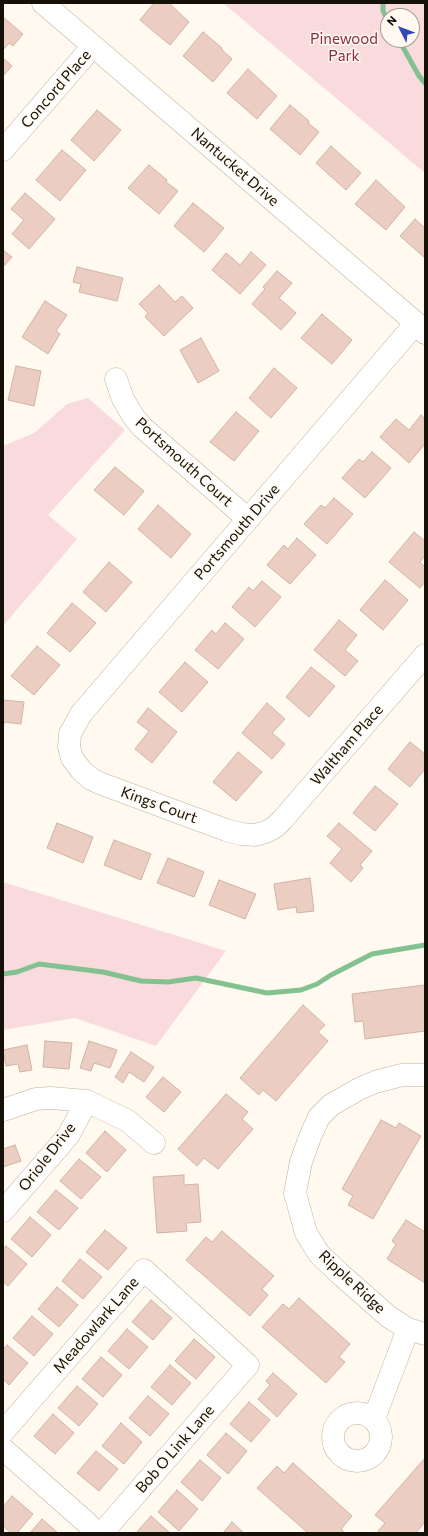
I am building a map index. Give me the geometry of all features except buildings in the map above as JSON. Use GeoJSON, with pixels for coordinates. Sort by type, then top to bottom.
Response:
{"type":"FeatureCollection","features":[{"type":"Feature","properties":{"kind":"street","name":"Nantucket Drive"},"geometry":{"type":"LineString","coordinates":[[43,3],[421,328]]}},
{"type":"Feature","properties":{"kind":"street","name":"Concord Place"},"geometry":{"type":"LineString","coordinates":[[3,150],[93,46]]}},
{"type":"Feature","properties":{"kind":"street","name":"Portsmouth Drive"},"geometry":{"type":"LineString","coordinates":[[69,747],[70,734],[81,714],[248,519],[421,328]]}},
{"type":"Feature","properties":{"kind":"street","name":"Portsmouth Court"},"geometry":{"type":"LineString","coordinates":[[116,379],[123,398],[133,416],[142,427],[248,519]]}},
{"type":"Feature","properties":{"kind":"street","name":"Waltham Place"},"geometry":{"type":"LineString","coordinates":[[266,832],[275,827],[284,819],[425,655]]}},
{"type":"Feature","properties":{"kind":"street","name":"Kings Court"},"geometry":{"type":"LineString","coordinates":[[69,747],[72,758],[81,770],[91,779],[102,784],[226,830],[241,834],[255,835],[266,832]]}},
{"type":"Feature","properties":{"kind":"street","name":"Ripple Ridge"},"geometry":{"type":"LineString","coordinates":[[417,1332],[389,1317],[319,1254],[306,1233],[295,1193],[300,1162],[310,1137],[319,1117],[331,1105],[374,1082],[402,1075],[425,1075]]}},
{"type":"Feature","properties":{"kind":"street"},"geometry":{"type":"LineString","coordinates":[[3,1110],[36,1100],[51,1098],[87,1101],[128,1121],[154,1143]]}},
{"type":"Feature","properties":{"kind":"street","name":"Oriole Drive"},"geometry":{"type":"LineString","coordinates":[[3,1211],[68,1136],[87,1101]]}},
{"type":"Feature","properties":{"kind":"street","name":"Meadowlark Lane"},"geometry":{"type":"LineString","coordinates":[[3,1432],[144,1270],[248,1365]]}},
{"type":"Feature","properties":{"kind":"street"},"geometry":{"type":"LineString","coordinates":[[374,1418],[417,1332]]}},
{"type":"Feature","properties":{"kind":"street","name":"Bob O Link Lane"},"geometry":{"type":"LineString","coordinates":[[95,1530],[248,1365]]}},
{"type":"Feature","properties":{"kind":"street"},"geometry":{"type":"LineString","coordinates":[[3,1449],[95,1530]]}},
{"type":"Feature","properties":{"kind":"green space","name":"Pinewood Park"},"geometry":{"type":"Polygon","coordinates":[[[223,3],[425,3],[425,173],[223,3]]]}},
{"type":"Feature","properties":{"kind":"green space"},"geometry":{"type":"Polygon","coordinates":[[[88,398],[125,430],[48,515],[77,539],[3,626],[3,446],[34,433],[67,404],[88,398]]]}},
{"type":"Feature","properties":{"kind":"green space"},"geometry":{"type":"Polygon","coordinates":[[[3,882],[226,951],[156,1046],[75,1018],[3,1030],[3,882]]]}},
{"type":"Feature","properties":{"kind":"waterway"},"geometry":{"type":"LineString","coordinates":[[383,3],[383,8]]}},
{"type":"Feature","properties":{"kind":"waterway"},"geometry":{"type":"LineString","coordinates":[[403,48],[419,76],[425,83]]}},
{"type":"Feature","properties":{"kind":"waterway"},"geometry":{"type":"LineString","coordinates":[[3,974],[17,972],[39,964],[103,972],[141,981],[168,982],[196,978],[267,993],[301,990],[317,984],[372,954],[425,945]]}}]}
